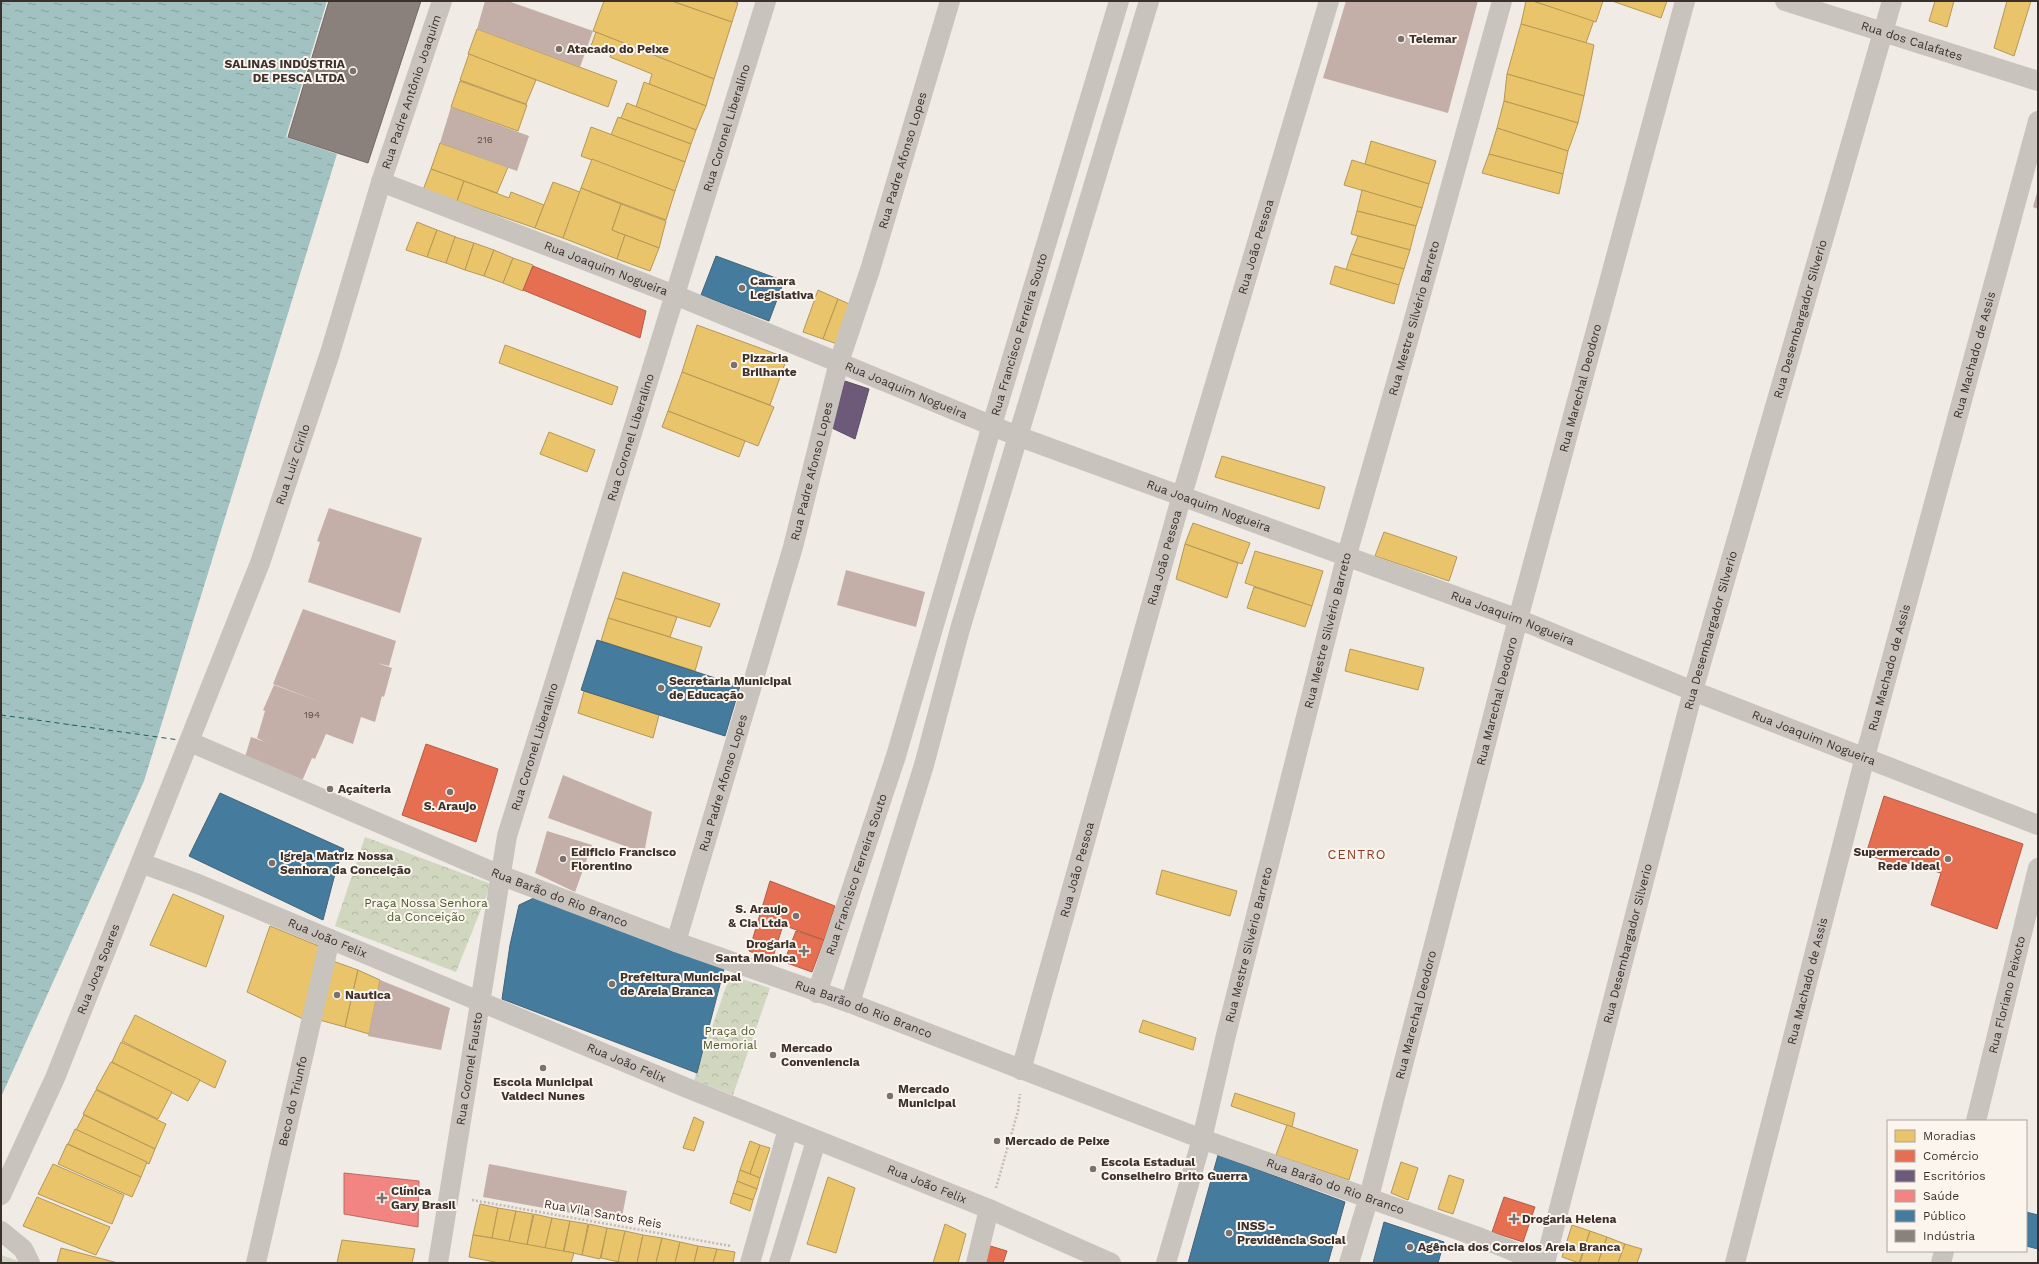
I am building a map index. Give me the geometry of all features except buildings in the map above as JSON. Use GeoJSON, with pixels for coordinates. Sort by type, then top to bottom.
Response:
{"type":"FeatureCollection","features":[{"type":"Feature","properties":{"kind":"street","name":"Rua Padre Antônio Joaquim"},"geometry":{"type":"LineString","coordinates":[[381,182],[442,1]]}},
{"type":"Feature","properties":{"kind":"street","name":"Rua Coronel Liberalino"},"geometry":{"type":"LineString","coordinates":[[500,875],[507,836],[766,1]]}},
{"type":"Feature","properties":{"kind":"street","name":"Rua Padre Afonso Lopes"},"geometry":{"type":"LineString","coordinates":[[676,942],[793,547],[839,362],[870,270],[950,1]]}},
{"type":"Feature","properties":{"kind":"street","name":"Rua Francisco Ferreira Souto"},"geometry":{"type":"LineString","coordinates":[[817,993],[896,756],[992,424],[1119,1]]}},
{"type":"Feature","properties":{"kind":"street"},"geometry":{"type":"LineString","coordinates":[[850,1003],[924,765],[971,593],[1017,436],[1149,1]]}},
{"type":"Feature","properties":{"kind":"street","name":"Rua João Pessoa"},"geometry":{"type":"LineString","coordinates":[[1021,1070],[1182,495],[1329,1]]}},
{"type":"Feature","properties":{"kind":"street","name":"Rua Mestre Silvério Barreto"},"geometry":{"type":"LineString","coordinates":[[1166,1263],[1202,1138],[1226,1035],[1346,558],[1502,1]]}},
{"type":"Feature","properties":{"kind":"street","name":"Rua Marechal Deodoro"},"geometry":{"type":"LineString","coordinates":[[1350,1263],[1369,1197],[1518,619],[1685,1]]}},
{"type":"Feature","properties":{"kind":"street","name":"Rua dos Calafates"},"geometry":{"type":"LineString","coordinates":[[1785,1],[2038,81]]}},
{"type":"Feature","properties":{"kind":"street","name":"Rua Desembargador Silverio"},"geometry":{"type":"LineString","coordinates":[[1543,1263],[1692,691],[1892,1]]}},
{"type":"Feature","properties":{"kind":"street"},"geometry":{"type":"LineString","coordinates":[[1095,83],[1121,93]]}},
{"type":"Feature","properties":{"kind":"street","name":"Rua Machado de Assis"},"geometry":{"type":"LineString","coordinates":[[1735,1263],[1865,757],[2038,121]]}},
{"type":"Feature","properties":{"kind":"street","name":"Rua Joaquim Nogueira"},"geometry":{"type":"LineString","coordinates":[[381,182],[675,295],[992,424],[1017,436],[1182,495],[1346,558],[1518,619],[1692,691],[2038,825]]}},
{"type":"Feature","properties":{"kind":"street","name":"Rua Luiz Cirilo"},"geometry":{"type":"LineString","coordinates":[[190,742],[260,563],[330,353],[381,182]]}},
{"type":"Feature","properties":{"kind":"street"},"geometry":{"type":"LineString","coordinates":[[946,587],[971,593]]}},
{"type":"Feature","properties":{"kind":"street","name":"Rua Joca Soares"},"geometry":{"type":"LineString","coordinates":[[1,1195],[55,1078],[190,742]]}},
{"type":"Feature","properties":{"kind":"street","name":"Rua Barão do Rio Branco"},"geometry":{"type":"LineString","coordinates":[[190,742],[500,875],[676,942],[817,993],[850,1003],[1021,1070],[1202,1138],[1481,1238],[1543,1263]]}},
{"type":"Feature","properties":{"kind":"street"},"geometry":{"type":"LineString","coordinates":[[896,756],[924,765]]}},
{"type":"Feature","properties":{"kind":"street","name":"Rua João Felix"},"geometry":{"type":"LineString","coordinates":[[141,863],[198,884],[481,1003],[816,1141],[989,1209],[1112,1263]]}},
{"type":"Feature","properties":{"kind":"street","name":"Rua Floriano Peixoto"},"geometry":{"type":"LineString","coordinates":[[1976,1120],[2038,868]]}},
{"type":"Feature","properties":{"kind":"street","name":"Rua Coronel Fausto"},"geometry":{"type":"LineString","coordinates":[[438,1263],[450,1196],[475,1029],[481,1003],[500,875]]}},
{"type":"Feature","properties":{"kind":"street","name":"Beco do Triunfo"},"geometry":{"type":"LineString","coordinates":[[256,1263],[330,939]]}},
{"type":"Feature","properties":{"kind":"street"},"geometry":{"type":"LineString","coordinates":[[751,1257],[788,1129]]}},
{"type":"Feature","properties":{"kind":"street"},"geometry":{"type":"LineString","coordinates":[[779,1263],[816,1141]]}},
{"type":"Feature","properties":{"kind":"street"},"geometry":{"type":"LineString","coordinates":[[976,1263],[989,1209]]}},
{"type":"Feature","properties":{"kind":"street"},"geometry":{"type":"LineString","coordinates":[[1,1231],[23,1249],[30,1263]]}},
{"type":"Feature","properties":{"kind":"street"},"geometry":{"type":"LineString","coordinates":[[1941,1263],[1944,1252]]}},
{"type":"Feature","properties":{"kind":"path"},"geometry":{"type":"LineString","coordinates":[[989,1209],[1018,1111],[1021,1070]]}},
{"type":"Feature","properties":{"kind":"path","name":"Rua Vila Santos Reis"},"geometry":{"type":"LineString","coordinates":[[450,1196],[751,1257]]}},
{"type":"Feature","properties":{"kind":"green space","name":"Praça Nossa Senhora da Conceição"},"geometry":{"type":"Polygon","coordinates":[[[365,837],[491,884],[456,972],[335,926],[365,837]]]}},
{"type":"Feature","properties":{"kind":"green space","name":"Praça do Memorial"},"geometry":{"type":"Polygon","coordinates":[[[730,975],[770,988],[733,1095],[694,1080],[730,975]]]}},
{"type":"Feature","properties":{"kind":"green space"},"geometry":{"type":"Polygon","coordinates":[[[1,1255],[21,1262],[21,1263],[1,1263],[1,1255]]]}},
{"type":"Feature","properties":{"kind":"water"},"geometry":{"type":"Polygon","coordinates":[[[1,1],[327,1],[286,137],[337,154],[144,781],[1,1097],[1,1]]]}},
{"type":"Feature","properties":{"kind":"ferry route"},"geometry":{"type":"LineString","coordinates":[[1,715],[179,740]]}},
{"type":"Feature","properties":{"kind":"place","name":"Telemar"},"geometry":{"type":"Point","coordinates":[1401,39]}},
{"type":"Feature","properties":{"kind":"place","name":"Atacado do Peixe"},"geometry":{"type":"Point","coordinates":[559,49]}},
{"type":"Feature","properties":{"kind":"place","name":"SALINAS INDÚSTRIA DE PESCA LTDA"},"geometry":{"type":"Point","coordinates":[353,71]}},
{"type":"Feature","properties":{"kind":"place","name":"Camara Legislativa"},"geometry":{"type":"Point","coordinates":[742,288]}},
{"type":"Feature","properties":{"kind":"place","name":"Pizzaria Brilhante"},"geometry":{"type":"Point","coordinates":[734,365]}},
{"type":"Feature","properties":{"kind":"place","name":"Secretaria Municipal de Educação"},"geometry":{"type":"Point","coordinates":[661,688]}},
{"type":"Feature","properties":{"kind":"place","name":"Açaíteria"},"geometry":{"type":"Point","coordinates":[330,789]}},
{"type":"Feature","properties":{"kind":"place","name":"S. Araujo"},"geometry":{"type":"Point","coordinates":[450,792]}},
{"type":"Feature","properties":{"kind":"place","name":"Edificio Francisco Florentino"},"geometry":{"type":"Point","coordinates":[563,859]}},
{"type":"Feature","properties":{"kind":"place","name":"Supermercado Rede Ideal"},"geometry":{"type":"Point","coordinates":[1948,859]}},
{"type":"Feature","properties":{"kind":"place","name":"Igreja Matriz Nossa Senhora da Conceição"},"geometry":{"type":"Point","coordinates":[272,863]}},
{"type":"Feature","properties":{"kind":"place","name":"S. Araujo & Cia Ltda"},"geometry":{"type":"Point","coordinates":[796,916]}},
{"type":"Feature","properties":{"kind":"place","name":"Drogaria Santa Monica"},"geometry":{"type":"Point","coordinates":[804,951]}},
{"type":"Feature","properties":{"kind":"place","name":"Prefeitura Municipal de Areia Branca"},"geometry":{"type":"Point","coordinates":[612,984]}},
{"type":"Feature","properties":{"kind":"place","name":"Nautica"},"geometry":{"type":"Point","coordinates":[337,995]}},
{"type":"Feature","properties":{"kind":"place","name":"Mercado Conveniencia"},"geometry":{"type":"Point","coordinates":[773,1055]}},
{"type":"Feature","properties":{"kind":"place","name":"Escola Municipal Valdeci Nunes"},"geometry":{"type":"Point","coordinates":[543,1068]}},
{"type":"Feature","properties":{"kind":"place","name":"Mercado Municipal"},"geometry":{"type":"Point","coordinates":[890,1096]}},
{"type":"Feature","properties":{"kind":"place","name":"Mercado de Peixe"},"geometry":{"type":"Point","coordinates":[997,1141]}},
{"type":"Feature","properties":{"kind":"place","name":"Escola Estadual Conselheiro Brito Guerra"},"geometry":{"type":"Point","coordinates":[1093,1169]}},
{"type":"Feature","properties":{"kind":"place","name":"Clínica Gary Brasil"},"geometry":{"type":"Point","coordinates":[382,1198]}},
{"type":"Feature","properties":{"kind":"place","name":"Drogaria Helena"},"geometry":{"type":"Point","coordinates":[1514,1219]}},
{"type":"Feature","properties":{"kind":"place","name":"INSS - Previdência Social"},"geometry":{"type":"Point","coordinates":[1229,1233]}},
{"type":"Feature","properties":{"kind":"place","name":"Agência dos Correios Areia Branca"},"geometry":{"type":"Point","coordinates":[1410,1247]}},
{"type":"Feature","properties":{"kind":"district","name":"CENTRO"},"geometry":{"type":"Point","coordinates":[1357,854]}}]}
